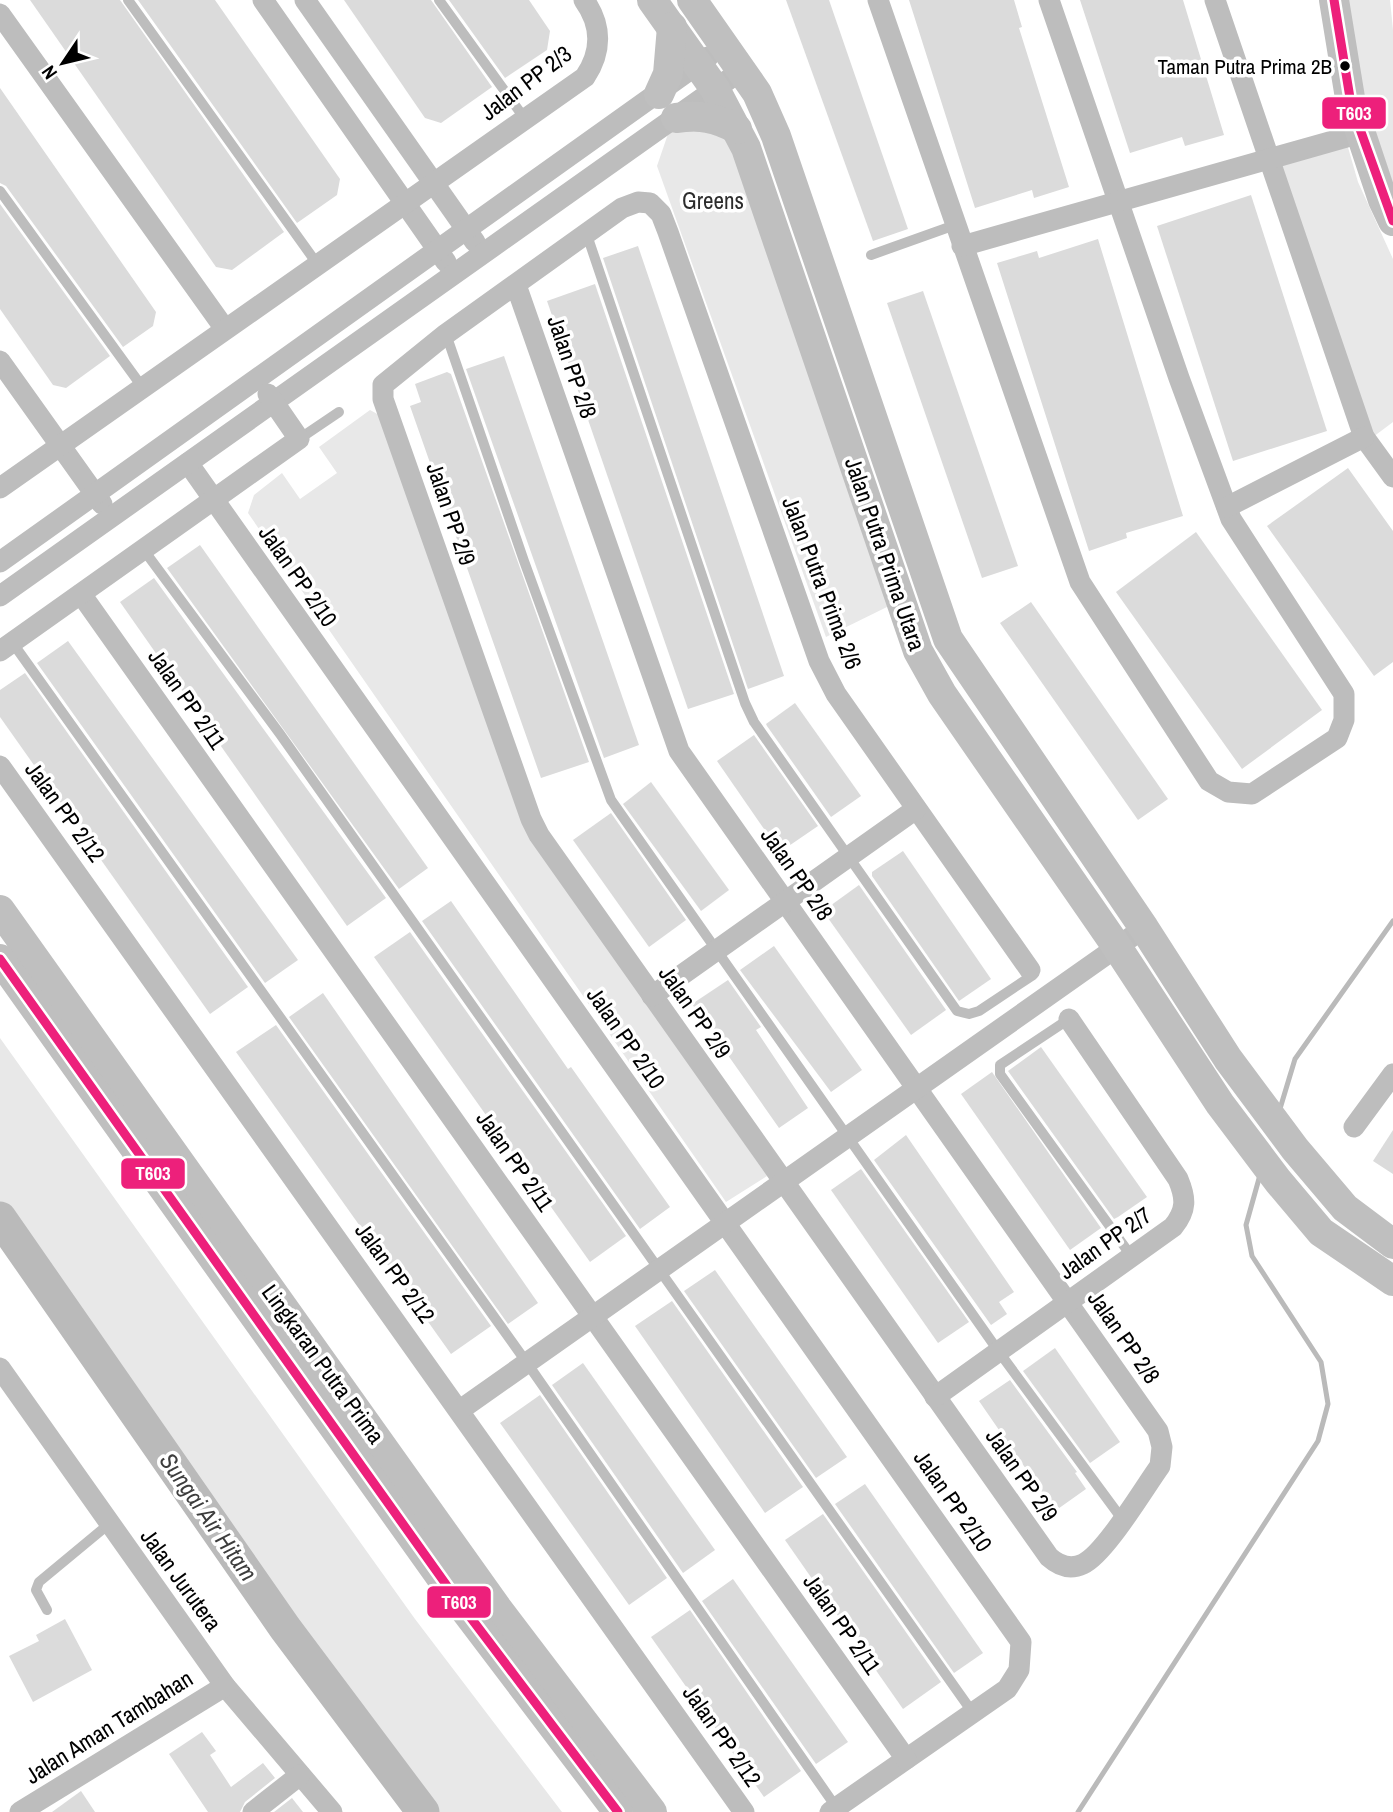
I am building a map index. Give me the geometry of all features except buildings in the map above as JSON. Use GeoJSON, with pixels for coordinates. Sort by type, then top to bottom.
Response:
{"type":"FeatureCollection","features":[{"type":"Feature","properties":{"kind":"main road","name":"Jalan Putra Prima Utara"},"geometry":{"type":"LineString","coordinates":[[652,0],[715,89],[737,129],[918,651],[942,694],[1117,947],[1220,1104],[1278,1181],[1321,1232],[1393,1281]]}},
{"type":"Feature","properties":{"kind":"main road","name":"Jalan Putra Prima Utara"},"geometry":{"type":"LineString","coordinates":[[692,0],[757,93],[776,136],[948,639],[1144,928],[1228,1059],[1295,1149],[1345,1208],[1393,1244]]}},
{"type":"Feature","properties":{"kind":"main road"},"geometry":{"type":"LineString","coordinates":[[1334,0],[1351,104],[1383,200],[1393,221]]}},
{"type":"Feature","properties":{"kind":"main road"},"geometry":{"type":"LineString","coordinates":[[672,27],[668,106],[718,118],[737,129]]}},
{"type":"Feature","properties":{"kind":"main road","name":"Lingkaran Putra Prima"},"geometry":{"type":"LineString","coordinates":[[0,910],[497,1608],[652,1812]]}},
{"type":"Feature","properties":{"kind":"main road","name":"Lingkaran Putra Prima"},"geometry":{"type":"LineString","coordinates":[[0,959],[455,1597],[618,1812]]}},
{"type":"Feature","properties":{"kind":"street"},"geometry":{"type":"LineString","coordinates":[[262,0],[455,275]]}},
{"type":"Feature","properties":{"kind":"street"},"geometry":{"type":"LineString","coordinates":[[305,0],[484,254]]}},
{"type":"Feature","properties":{"kind":"street","name":"Jalan PP 2/3"},"geometry":{"type":"LineString","coordinates":[[0,488],[585,77],[596,61],[600,41],[590,8],[584,0]]}},
{"type":"Feature","properties":{"kind":"street"},"geometry":{"type":"LineString","coordinates":[[878,0],[1080,582],[1209,781],[1228,792],[1252,794],[1337,738],[1344,720],[1344,694],[1231,519],[1049,0]]}},
{"type":"Feature","properties":{"kind":"street"},"geometry":{"type":"LineString","coordinates":[[1215,0],[1364,437],[1393,477]]}},
{"type":"Feature","properties":{"kind":"street"},"geometry":{"type":"LineString","coordinates":[[0,14],[225,329]]}},
{"type":"Feature","properties":{"kind":"street"},"geometry":{"type":"LineString","coordinates":[[0,596],[484,254],[668,106],[698,64],[725,44]]}},
{"type":"Feature","properties":{"kind":"street"},"geometry":{"type":"LineString","coordinates":[[0,562],[467,231],[668,106],[715,89],[742,70]]}},
{"type":"Feature","properties":{"kind":"street"},"geometry":{"type":"LineString","coordinates":[[959,235],[1119,202],[1361,132]]}},
{"type":"Feature","properties":{"kind":"street","name":"Jalan Putra Prima 2/6"},"geometry":{"type":"LineString","coordinates":[[587,235],[622,208],[638,202],[650,203],[661,214],[818,661],[836,694],[1030,971]]}},
{"type":"Feature","properties":{"kind":"street"},"geometry":{"type":"LineString","coordinates":[[446,334],[587,235]]}},
{"type":"Feature","properties":{"kind":"street","name":"Jalan PP 2/8"},"geometry":{"type":"LineString","coordinates":[[516,285],[678,751],[1158,1431],[1160,1466],[1122,1519]]}},
{"type":"Feature","properties":{"kind":"street","name":"Jalan PP 2/9"},"geometry":{"type":"LineString","coordinates":[[446,334],[383,385],[383,399],[531,819],[783,1183],[1049,1557],[1057,1565],[1080,1566],[1101,1549],[1122,1519]]}},
{"type":"Feature","properties":{"kind":"street"},"geometry":{"type":"LineString","coordinates":[[0,360],[111,517]]}},
{"type":"Feature","properties":{"kind":"street"},"geometry":{"type":"LineString","coordinates":[[6,647],[299,439],[258,380]]}},
{"type":"Feature","properties":{"kind":"street"},"geometry":{"type":"LineString","coordinates":[[1227,507],[1364,437]]}},
{"type":"Feature","properties":{"kind":"street","name":"Jalan PP 2/10"},"geometry":{"type":"LineString","coordinates":[[188,463],[1021,1642],[1021,1660],[1014,1680],[1007,1689],[973,1713]]}},
{"type":"Feature","properties":{"kind":"street","name":"Jalan PP 2/11"},"geometry":{"type":"LineString","coordinates":[[81,594],[906,1759]]}},
{"type":"Feature","properties":{"kind":"street","name":"Jalan PP 2/12"},"geometry":{"type":"LineString","coordinates":[[0,766],[744,1812]]}},
{"type":"Feature","properties":{"kind":"street"},"geometry":{"type":"LineString","coordinates":[[652,996],[916,809]]}},
{"type":"Feature","properties":{"kind":"street"},"geometry":{"type":"LineString","coordinates":[[460,1410],[1144,928]]}},
{"type":"Feature","properties":{"kind":"street","name":"Jalan PP 2/7"},"geometry":{"type":"LineString","coordinates":[[935,1397],[1174,1227],[1184,1214],[1184,1194],[1178,1179],[1069,1019]]}},
{"type":"Feature","properties":{"kind":"street"},"geometry":{"type":"LineString","coordinates":[[1354,1127],[1393,1075]]}},
{"type":"Feature","properties":{"kind":"street","name":"Jalan Jurutera"},"geometry":{"type":"LineString","coordinates":[[0,1368],[225,1686],[332,1812]]}},
{"type":"Feature","properties":{"kind":"street","name":"Jalan Aman Tambahan"},"geometry":{"type":"LineString","coordinates":[[20,1812],[225,1686]]}},
{"type":"Feature","properties":{"kind":"street"},"geometry":{"type":"LineString","coordinates":[[833,1810],[973,1713]]}},
{"type":"Feature","properties":{"kind":"street"},"geometry":{"type":"LineString","coordinates":[[253,1812],[299,1775]]}},
{"type":"Feature","properties":{"kind":"lane"},"geometry":{"type":"LineString","coordinates":[[128,0],[318,264]]}},
{"type":"Feature","properties":{"kind":"lane"},"geometry":{"type":"LineString","coordinates":[[439,0],[524,119]]}},
{"type":"Feature","properties":{"kind":"lane"},"geometry":{"type":"LineString","coordinates":[[0,191],[143,387]]}},
{"type":"Feature","properties":{"kind":"lane"},"geometry":{"type":"LineString","coordinates":[[587,235],[745,703],[754,722],[957,1010],[969,1014],[979,1011],[1033,975],[1030,971]]}},
{"type":"Feature","properties":{"kind":"lane"},"geometry":{"type":"LineString","coordinates":[[871,256],[959,235]]}},
{"type":"Feature","properties":{"kind":"lane"},"geometry":{"type":"LineString","coordinates":[[446,334],[611,800],[846,1138],[1122,1519]]}},
{"type":"Feature","properties":{"kind":"lane"},"geometry":{"type":"LineString","coordinates":[[299,439],[339,412]]}},
{"type":"Feature","properties":{"kind":"lane"},"geometry":{"type":"LineString","coordinates":[[143,549],[280,734],[973,1713]]}},
{"type":"Feature","properties":{"kind":"lane"},"geometry":{"type":"LineString","coordinates":[[6,647],[527,1363],[833,1810]]}},
{"type":"Feature","properties":{"kind":"lane"},"geometry":{"type":"LineString","coordinates":[[1069,1019],[1000,1065],[1000,1074],[1132,1257]]}},
{"type":"Feature","properties":{"kind":"lane"},"geometry":{"type":"LineString","coordinates":[[47,1610],[36,1590],[39,1582],[109,1524]]}},
{"type":"Feature","properties":{"kind":"green space"},"geometry":{"type":"Polygon","coordinates":[[[1341,0],[1390,0],[1393,30],[1393,202],[1358,99],[1341,0]]]}},
{"type":"Feature","properties":{"kind":"green space","name":"Greens"},"geometry":{"type":"Polygon","coordinates":[[[669,131],[727,133],[889,606],[826,637],[657,166],[669,131]]]}},
{"type":"Feature","properties":{"kind":"green space"},"geometry":{"type":"Polygon","coordinates":[[[1347,144],[1358,182],[1393,259],[1393,422],[1373,437],[1276,163],[1347,144]]]}},
{"type":"Feature","properties":{"kind":"green space"},"geometry":{"type":"Polygon","coordinates":[[[370,410],[381,416],[525,826],[767,1176],[726,1202],[248,513],[254,495],[282,473],[300,499],[337,473],[319,447],[370,410]]]}},
{"type":"Feature","properties":{"kind":"green space"},"geometry":{"type":"Polygon","coordinates":[[[0,1038],[415,1619],[562,1812],[420,1812],[324,1687],[0,1232],[0,1038]]]}},
{"type":"Feature","properties":{"kind":"waterway"},"geometry":{"type":"LineString","coordinates":[[1279,1112],[1295,1059],[1393,921]]}},
{"type":"Feature","properties":{"kind":"waterway"},"geometry":{"type":"LineString","coordinates":[[1078,1812],[1318,1441],[1328,1404],[1321,1362],[1252,1256],[1246,1225],[1260,1175]]}},
{"type":"Feature","properties":{"kind":"waterway","name":"Sungai Air Hitam"},"geometry":{"type":"LineString","coordinates":[[0,1218],[285,1628],[423,1812]]}},
{"type":"Feature","properties":{"kind":"transit line","name":"T603"},"geometry":{"type":"LineString","coordinates":[[1334,0],[1351,104],[1393,221]]}},
{"type":"Feature","properties":{"kind":"transit line","name":"T603"},"geometry":{"type":"LineString","coordinates":[[0,959],[455,1597],[618,1812]]}},
{"type":"Feature","properties":{"kind":"place","name":"Taman Putra Prima 2B"},"geometry":{"type":"Point","coordinates":[1345,66]}}]}
